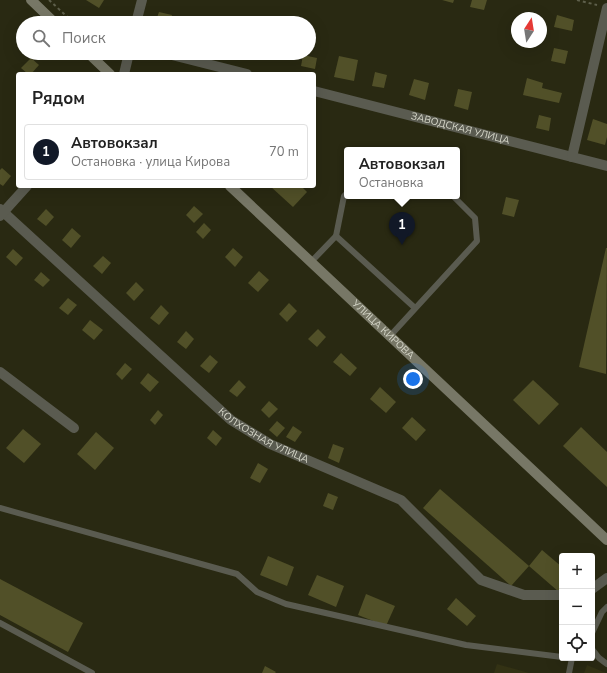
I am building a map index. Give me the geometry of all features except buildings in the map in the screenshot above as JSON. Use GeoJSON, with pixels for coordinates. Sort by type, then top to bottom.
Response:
{"type":"FeatureCollection","features":[{"type":"Feature","properties":{"kind":"main road"},"geometry":{"type":"LineString","coordinates":[[31,0],[48,16]]}},
{"type":"Feature","properties":{"kind":"main road"},"geometry":{"type":"LineString","coordinates":[[95,60],[108,72]]}},
{"type":"Feature","properties":{"kind":"main road","name":"УЛИЦА КИРОВА"},"geometry":{"type":"LineString","coordinates":[[232,188],[607,540]]}},
{"type":"Feature","properties":{"kind":"street"},"geometry":{"type":"LineString","coordinates":[[138,16],[142,0]]}},
{"type":"Feature","properties":{"kind":"street"},"geometry":{"type":"LineString","coordinates":[[572,157],[603,6]]}},
{"type":"Feature","properties":{"kind":"street"},"geometry":{"type":"LineString","coordinates":[[124,72],[127,60]]}},
{"type":"Feature","properties":{"kind":"street"},"geometry":{"type":"LineString","coordinates":[[192,60],[239,72]]}},
{"type":"Feature","properties":{"kind":"street","name":"ЗАВОДСКАЯ УЛИЦА"},"geometry":{"type":"LineString","coordinates":[[316,92],[607,166]]}},
{"type":"Feature","properties":{"kind":"street"},"geometry":{"type":"LineString","coordinates":[[1,212],[25,188]]}},
{"type":"Feature","properties":{"kind":"street","name":"КОЛХОЗНАЯ УЛИЦА"},"geometry":{"type":"LineString","coordinates":[[1,212],[231,420],[270,444],[401,500],[480,580],[524,595],[559,595]]}},
{"type":"Feature","properties":{"kind":"street"},"geometry":{"type":"LineString","coordinates":[[0,372],[74,428]]}},
{"type":"Feature","properties":{"kind":"street"},"geometry":{"type":"LineString","coordinates":[[595,586],[607,578]]}},
{"type":"Feature","properties":{"kind":"lane"},"geometry":{"type":"LineString","coordinates":[[311,262],[336,236],[344,196]]}},
{"type":"Feature","properties":{"kind":"lane"},"geometry":{"type":"LineString","coordinates":[[390,336],[477,241],[475,218],[456,199]]}},
{"type":"Feature","properties":{"kind":"lane"},"geometry":{"type":"LineString","coordinates":[[336,236],[415,308]]}},
{"type":"Feature","properties":{"kind":"lane"},"geometry":{"type":"LineString","coordinates":[[0,508],[237,574],[257,592],[286,604],[466,645],[559,657]]}},
{"type":"Feature","properties":{"kind":"lane"},"geometry":{"type":"LineString","coordinates":[[595,627],[602,612],[607,607]]}},
{"type":"Feature","properties":{"kind":"lane"},"geometry":{"type":"LineString","coordinates":[[0,623],[92,673]]}},
{"type":"Feature","properties":{"kind":"lane"},"geometry":{"type":"LineString","coordinates":[[595,653],[607,664]]}},
{"type":"Feature","properties":{"kind":"lane"},"geometry":{"type":"LineString","coordinates":[[569,673],[571,661]]}},
{"type":"Feature","properties":{"kind":"path"},"geometry":{"type":"LineString","coordinates":[[49,0],[66,16]]}},
{"type":"Feature","properties":{"kind":"path"},"geometry":{"type":"LineString","coordinates":[[577,0],[603,6]]}},
{"type":"Feature","properties":{"kind":"shaded area"},"geometry":{"type":"Polygon","coordinates":[[[497,664],[529,673],[494,673],[497,664]]]}},
{"type":"Feature","properties":{"kind":"shaded area"},"geometry":{"type":"Polygon","coordinates":[[[587,665],[606,673],[584,673],[587,665]]]}},
{"type":"Feature","properties":{"kind":"place","name":"Автовокзал"},"geometry":{"type":"Point","coordinates":[402,245]}}]}
